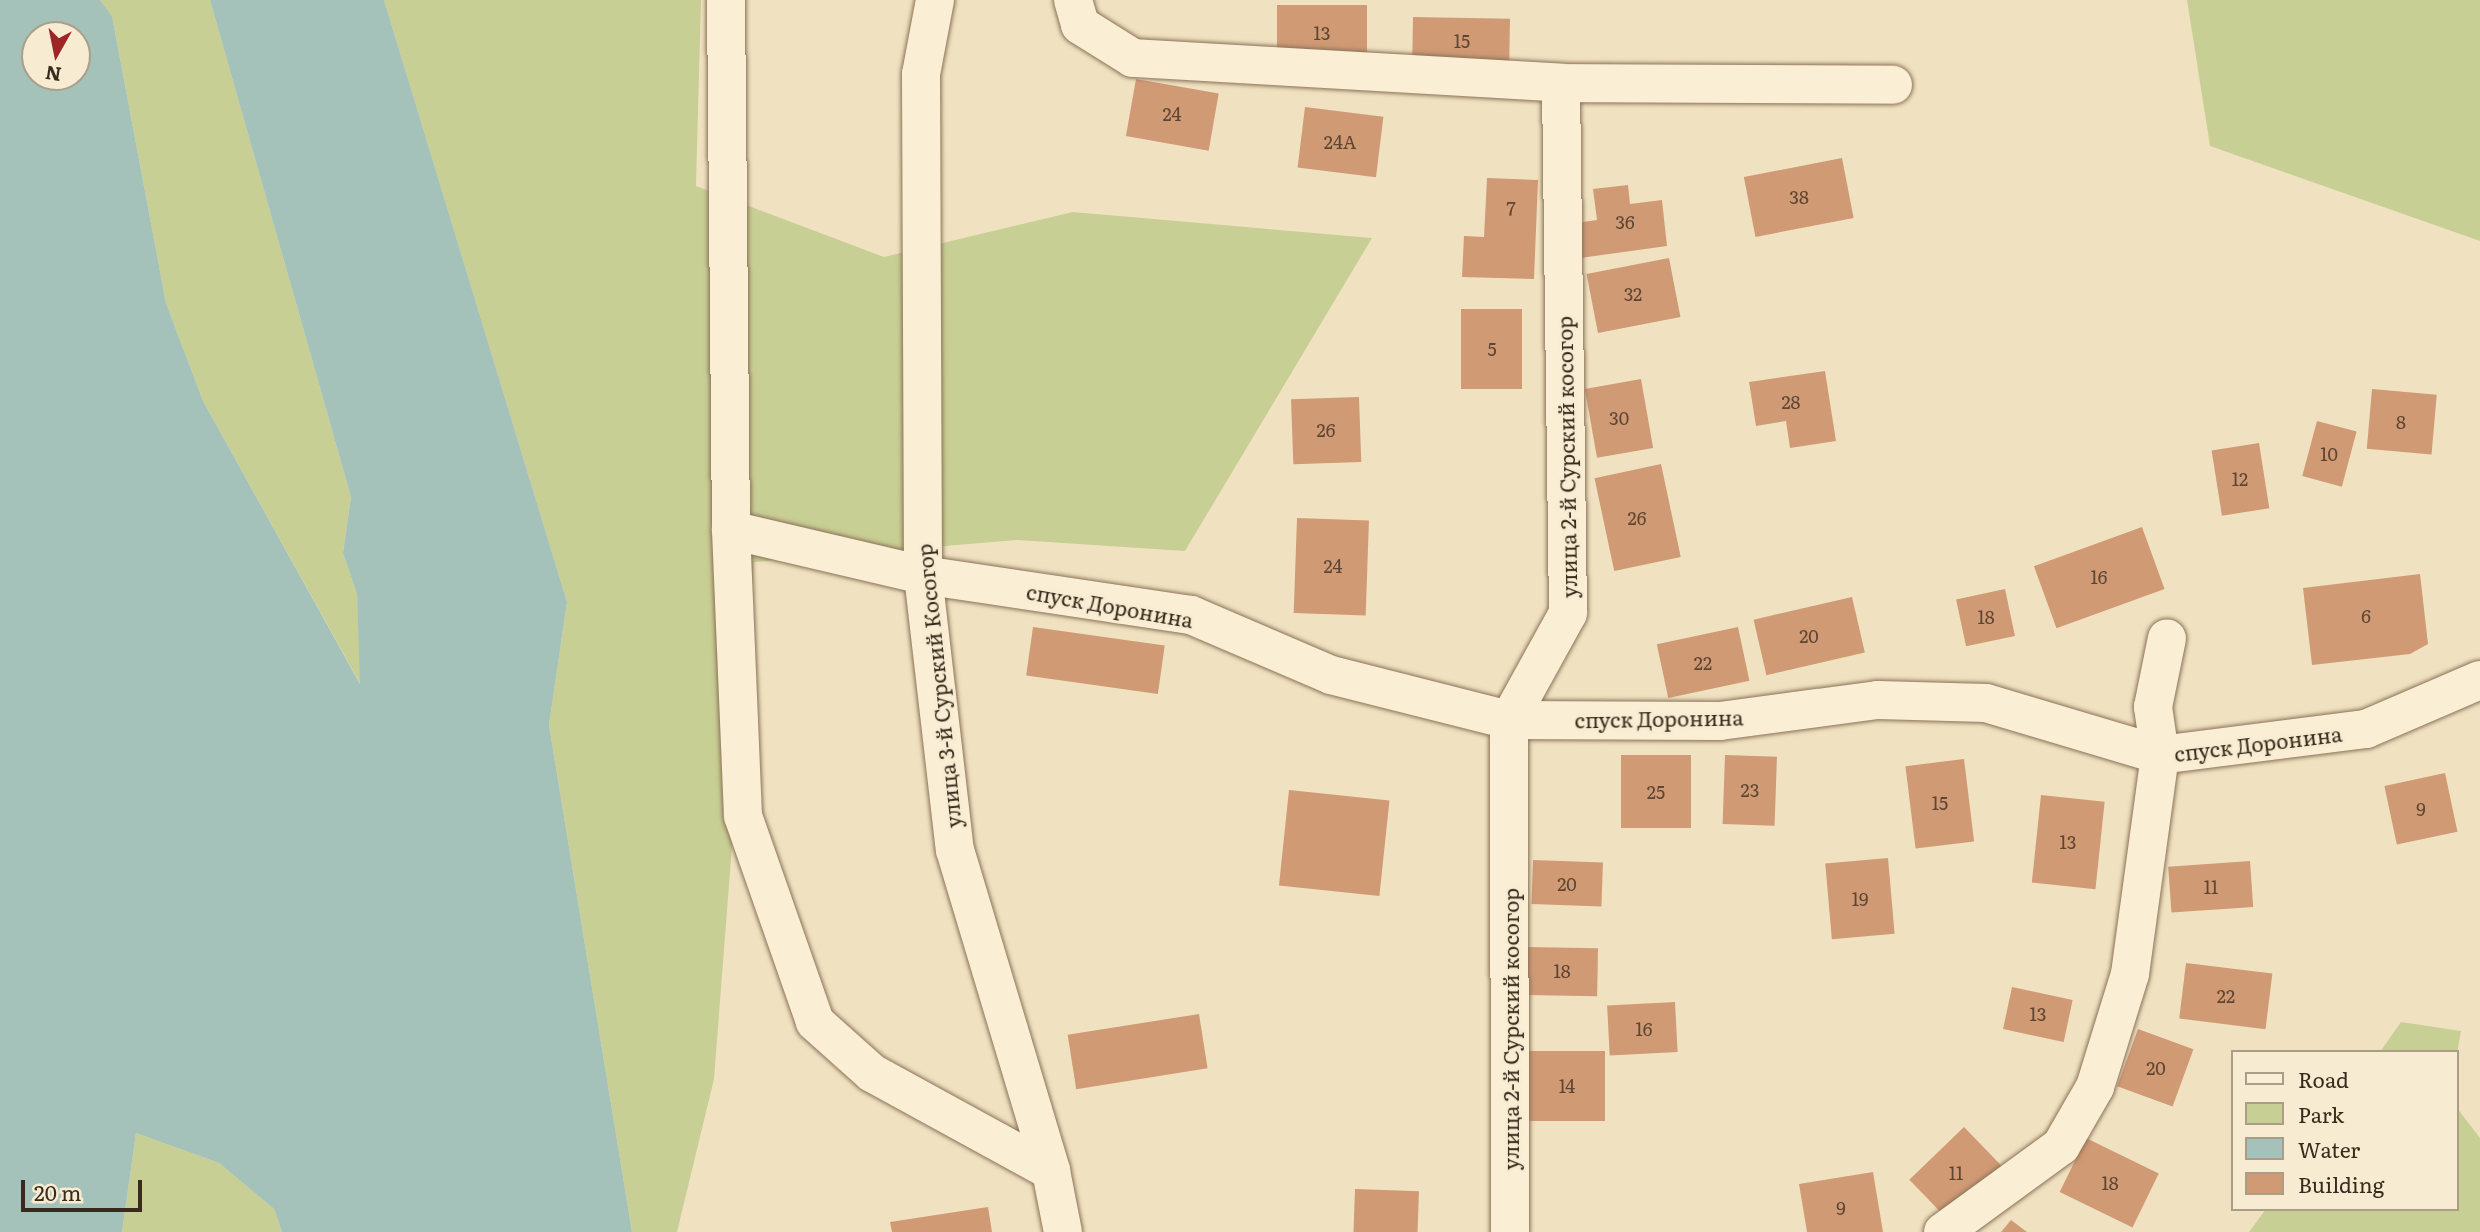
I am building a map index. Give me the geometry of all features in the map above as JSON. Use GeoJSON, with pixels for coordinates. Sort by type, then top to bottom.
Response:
{"type":"FeatureCollection","features":[{"type":"Feature","properties":{"kind":"street"},"geometry":{"type":"LineString","coordinates":[[726,0],[731,530],[743,816],[815,1022],[872,1073],[1052,1171]]}},
{"type":"Feature","properties":{"kind":"street","name":"улица 3-й Сурский Косогор"},"geometry":{"type":"LineString","coordinates":[[935,0],[921,74],[923,575],[956,850],[1052,1171],[1063,1232]]}},
{"type":"Feature","properties":{"kind":"street"},"geometry":{"type":"LineString","coordinates":[[1073,0],[1080,25],[1133,58],[1561,83],[1893,85]]}},
{"type":"Feature","properties":{"kind":"street","name":"улица 2-й Сурский косогор"},"geometry":{"type":"LineString","coordinates":[[1510,1232],[1509,720],[1568,613],[1561,83]]}},
{"type":"Feature","properties":{"kind":"street","name":"спуск Доронина"},"geometry":{"type":"LineString","coordinates":[[731,530],[923,575],[1191,615],[1331,675],[1509,720],[1720,721],[1878,700],[1986,703],[2160,755],[2366,729],[2480,680]]}},
{"type":"Feature","properties":{"kind":"street"},"geometry":{"type":"LineString","coordinates":[[1943,1232],[2061,1146],[2095,1087],[2130,974],[2160,755],[2154,707],[2167,638]]}},
{"type":"Feature","properties":{"kind":"green space"},"geometry":{"type":"Polygon","coordinates":[[[100,0],[210,0],[351,497],[343,553],[357,594],[361,685],[203,401],[166,303],[112,16],[100,0]]]}},
{"type":"Feature","properties":{"kind":"green space"},"geometry":{"type":"Polygon","coordinates":[[[384,0],[701,0],[696,186],[884,257],[1073,212],[1372,238],[1185,551],[1017,540],[754,562],[714,1079],[677,1232],[632,1232],[549,725],[567,602],[384,0]]]}},
{"type":"Feature","properties":{"kind":"green space"},"geometry":{"type":"Polygon","coordinates":[[[2187,0],[2480,0],[2480,241],[2210,146],[2187,0]]]}},
{"type":"Feature","properties":{"kind":"green space"},"geometry":{"type":"Polygon","coordinates":[[[2401,1022],[2461,1031],[2458,1050],[2381,1050],[2401,1022]]]}},
{"type":"Feature","properties":{"kind":"green space"},"geometry":{"type":"Polygon","coordinates":[[[2459,1111],[2480,1138],[2480,1232],[2249,1232],[2265,1211],[2459,1211],[2459,1111]]]}},
{"type":"Feature","properties":{"kind":"green space"},"geometry":{"type":"Polygon","coordinates":[[[136,1133],[219,1163],[274,1209],[282,1232],[122,1232],[136,1133]]]}},
{"type":"Feature","properties":{"kind":"water"},"geometry":{"type":"Polygon","coordinates":[[[0,0],[100,0],[112,16],[166,303],[203,401],[360,684],[357,594],[343,553],[351,497],[210,0],[384,0],[567,602],[549,725],[632,1232],[282,1232],[274,1209],[219,1163],[136,1133],[122,1232],[0,1232],[0,0]]]}},
{"type":"Feature","properties":{"kind":"building"},"geometry":{"type":"Polygon","coordinates":[[[1277,5],[1367,5],[1367,61],[1277,61],[1277,5]]]}},
{"type":"Feature","properties":{"kind":"building"},"geometry":{"type":"Polygon","coordinates":[[[1413,17],[1510,19],[1509,65],[1412,63],[1413,17]]]}},
{"type":"Feature","properties":{"kind":"building"},"geometry":{"type":"Polygon","coordinates":[[[1136,79],[1219,94],[1209,151],[1126,136],[1136,79]]]}},
{"type":"Feature","properties":{"kind":"building"},"geometry":{"type":"Polygon","coordinates":[[[1305,107],[1383,117],[1376,177],[1298,168],[1305,107]]]}},
{"type":"Feature","properties":{"kind":"building"},"geometry":{"type":"Polygon","coordinates":[[[1842,158],[1854,218],[1755,237],[1744,177],[1842,158]]]}},
{"type":"Feature","properties":{"kind":"building"},"geometry":{"type":"Polygon","coordinates":[[[1487,178],[1538,180],[1534,279],[1462,277],[1464,236],[1484,237],[1487,178]]]}},
{"type":"Feature","properties":{"kind":"building"},"geometry":{"type":"Polygon","coordinates":[[[1628,185],[1630,204],[1662,200],[1667,246],[1580,258],[1576,223],[1597,220],[1593,189],[1628,185]]]}},
{"type":"Feature","properties":{"kind":"building"},"geometry":{"type":"Polygon","coordinates":[[[1669,258],[1680,317],[1598,333],[1587,274],[1669,258]]]}},
{"type":"Feature","properties":{"kind":"building"},"geometry":{"type":"Polygon","coordinates":[[[1461,309],[1522,309],[1522,389],[1461,389],[1461,309]]]}},
{"type":"Feature","properties":{"kind":"building"},"geometry":{"type":"Polygon","coordinates":[[[1825,371],[1836,441],[1790,448],[1786,421],[1756,426],[1749,382],[1825,371]]]}},
{"type":"Feature","properties":{"kind":"building"},"geometry":{"type":"Polygon","coordinates":[[[1641,379],[1653,448],[1597,458],[1585,389],[1641,379]]]}},
{"type":"Feature","properties":{"kind":"building"},"geometry":{"type":"Polygon","coordinates":[[[2372,389],[2437,395],[2432,454],[2367,449],[2372,389]]]}},
{"type":"Feature","properties":{"kind":"building"},"geometry":{"type":"Polygon","coordinates":[[[1359,397],[1361,462],[1293,464],[1291,399],[1359,397]]]}},
{"type":"Feature","properties":{"kind":"building"},"geometry":{"type":"Polygon","coordinates":[[[2317,421],[2357,432],[2342,487],[2302,476],[2317,421]]]}},
{"type":"Feature","properties":{"kind":"building"},"geometry":{"type":"Polygon","coordinates":[[[2259,443],[2269,508],[2222,516],[2212,451],[2259,443]]]}},
{"type":"Feature","properties":{"kind":"building"},"geometry":{"type":"Polygon","coordinates":[[[1661,464],[1681,557],[1614,571],[1594,478],[1661,464]]]}},
{"type":"Feature","properties":{"kind":"building"},"geometry":{"type":"Polygon","coordinates":[[[1297,518],[1369,521],[1366,615],[1294,613],[1297,518]]]}},
{"type":"Feature","properties":{"kind":"building"},"geometry":{"type":"Polygon","coordinates":[[[2142,527],[2165,589],[2057,628],[2034,566],[2142,527]]]}},
{"type":"Feature","properties":{"kind":"building"},"geometry":{"type":"Polygon","coordinates":[[[2420,574],[2428,644],[2410,654],[2312,665],[2303,588],[2420,574]]]}},
{"type":"Feature","properties":{"kind":"building"},"geometry":{"type":"Polygon","coordinates":[[[2005,589],[2015,636],[1966,646],[1956,599],[2005,589]]]}},
{"type":"Feature","properties":{"kind":"building"},"geometry":{"type":"Polygon","coordinates":[[[1852,597],[1865,653],[1766,675],[1754,620],[1852,597]]]}},
{"type":"Feature","properties":{"kind":"building"},"geometry":{"type":"Polygon","coordinates":[[[1033,627],[1165,646],[1158,694],[1026,676],[1033,627]]]}},
{"type":"Feature","properties":{"kind":"building"},"geometry":{"type":"Polygon","coordinates":[[[1738,627],[1749,681],[1668,698],[1657,644],[1738,627]]]}},
{"type":"Feature","properties":{"kind":"building"},"geometry":{"type":"Polygon","coordinates":[[[1621,755],[1691,755],[1691,828],[1621,828],[1621,755]]]}},
{"type":"Feature","properties":{"kind":"building"},"geometry":{"type":"Polygon","coordinates":[[[1725,755],[1777,757],[1775,826],[1723,824],[1725,755]]]}},
{"type":"Feature","properties":{"kind":"building"},"geometry":{"type":"Polygon","coordinates":[[[1964,759],[1974,841],[1916,849],[1905,766],[1964,759]]]}},
{"type":"Feature","properties":{"kind":"building"},"geometry":{"type":"Polygon","coordinates":[[[2445,773],[2457,832],[2397,845],[2384,786],[2445,773]]]}},
{"type":"Feature","properties":{"kind":"building"},"geometry":{"type":"Polygon","coordinates":[[[1289,790],[1389,801],[1379,896],[1279,885],[1289,790]]]}},
{"type":"Feature","properties":{"kind":"building"},"geometry":{"type":"Polygon","coordinates":[[[2041,795],[2105,802],[2095,889],[2032,883],[2041,795]]]}},
{"type":"Feature","properties":{"kind":"building"},"geometry":{"type":"Polygon","coordinates":[[[1888,858],[1895,934],[1832,939],[1825,863],[1888,858]]]}},
{"type":"Feature","properties":{"kind":"building"},"geometry":{"type":"Polygon","coordinates":[[[1533,860],[1603,862],[1601,906],[1531,904],[1533,860]]]}},
{"type":"Feature","properties":{"kind":"building"},"geometry":{"type":"Polygon","coordinates":[[[2250,861],[2253,907],[2171,913],[2168,867],[2250,861]]]}},
{"type":"Feature","properties":{"kind":"building"},"geometry":{"type":"Polygon","coordinates":[[[1527,947],[1598,948],[1597,996],[1526,995],[1527,947]]]}},
{"type":"Feature","properties":{"kind":"building"},"geometry":{"type":"Polygon","coordinates":[[[2186,963],[2272,974],[2266,1029],[2179,1019],[2186,963]]]}},
{"type":"Feature","properties":{"kind":"building"},"geometry":{"type":"Polygon","coordinates":[[[2012,987],[2073,1000],[2064,1042],[2003,1029],[2012,987]]]}},
{"type":"Feature","properties":{"kind":"building"},"geometry":{"type":"Polygon","coordinates":[[[1675,1002],[1678,1052],[1610,1055],[1607,1006],[1675,1002]]]}},
{"type":"Feature","properties":{"kind":"building"},"geometry":{"type":"Polygon","coordinates":[[[1199,1014],[1208,1068],[1076,1089],[1068,1035],[1199,1014]]]}},
{"type":"Feature","properties":{"kind":"building"},"geometry":{"type":"Polygon","coordinates":[[[2138,1029],[2193,1049],[2173,1107],[2117,1086],[2138,1029]]]}},
{"type":"Feature","properties":{"kind":"building"},"geometry":{"type":"Polygon","coordinates":[[[1529,1051],[1605,1051],[1605,1121],[1529,1121],[1529,1051]]]}},
{"type":"Feature","properties":{"kind":"building"},"geometry":{"type":"Polygon","coordinates":[[[1964,1127],[2002,1167],[1948,1219],[1909,1180],[1964,1127]]]}},
{"type":"Feature","properties":{"kind":"building"},"geometry":{"type":"Polygon","coordinates":[[[2086,1138],[2159,1174],[2133,1227],[2060,1192],[2086,1138]]]}},
{"type":"Feature","properties":{"kind":"building"},"geometry":{"type":"Polygon","coordinates":[[[1873,1172],[1883,1232],[1807,1232],[1799,1184],[1873,1172]]]}},
{"type":"Feature","properties":{"kind":"building"},"geometry":{"type":"Polygon","coordinates":[[[1355,1189],[1419,1191],[1418,1232],[1353,1232],[1355,1189]]]}},
{"type":"Feature","properties":{"kind":"building"},"geometry":{"type":"Polygon","coordinates":[[[988,1207],[992,1232],[892,1232],[890,1222],[988,1207]]]}},
{"type":"Feature","properties":{"kind":"building"},"geometry":{"type":"Polygon","coordinates":[[[2011,1220],[2027,1232],[2001,1232],[2011,1220]]]}}]}
